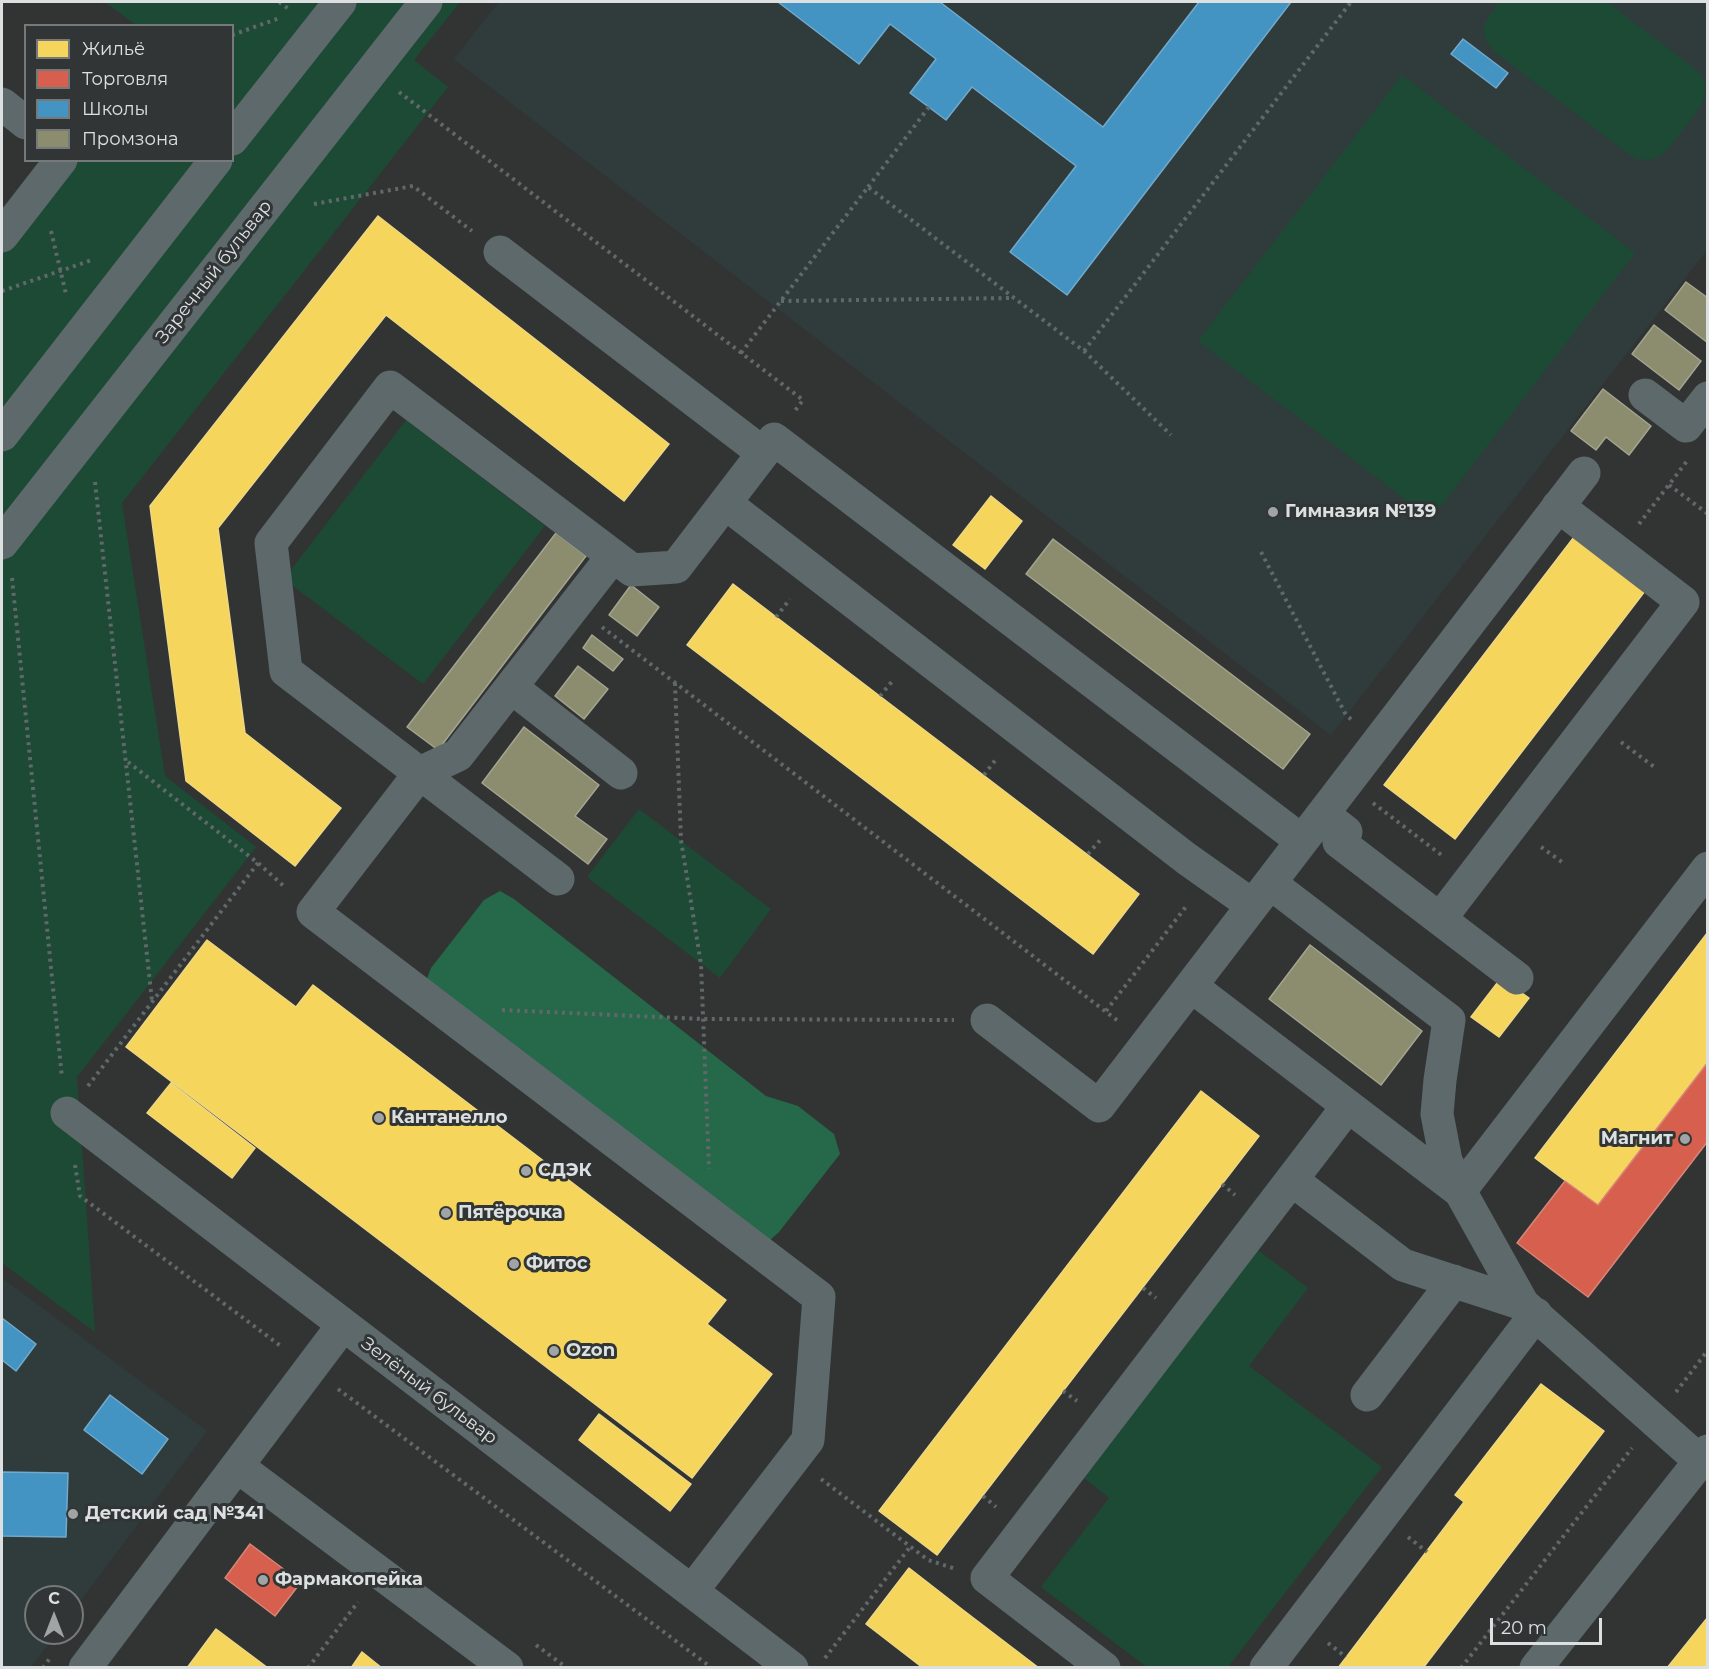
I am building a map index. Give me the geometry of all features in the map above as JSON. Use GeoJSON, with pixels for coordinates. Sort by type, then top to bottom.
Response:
{"type":"FeatureCollection","features":[{"type":"Feature","properties":{"kind":"street"},"geometry":{"type":"LineString","coordinates":[[234,136],[340,2]]}},
{"type":"Feature","properties":{"kind":"street","name":"Заречный бульвар"},"geometry":{"type":"LineString","coordinates":[[4,540],[426,2]]}},
{"type":"Feature","properties":{"kind":"street"},"geometry":{"type":"LineString","coordinates":[[2,104],[24,121]]}},
{"type":"Feature","properties":{"kind":"street"},"geometry":{"type":"LineString","coordinates":[[2,236],[59,162]]}},
{"type":"Feature","properties":{"kind":"street"},"geometry":{"type":"LineString","coordinates":[[2,435],[214,162]]}},
{"type":"Feature","properties":{"kind":"street"},"geometry":{"type":"LineString","coordinates":[[500,252],[769,446],[1302,841]]}},
{"type":"Feature","properties":{"kind":"street"},"geometry":{"type":"LineString","coordinates":[[558,879],[286,671],[271,543],[390,387],[632,570],[676,567],[769,446]]}},
{"type":"Feature","properties":{"kind":"street"},"geometry":{"type":"LineString","coordinates":[[1645,395],[1686,426],[1707,398]]}},
{"type":"Feature","properties":{"kind":"street"},"geometry":{"type":"LineString","coordinates":[[987,1020],[1099,1106],[1584,473]]}},
{"type":"Feature","properties":{"kind":"street"},"geometry":{"type":"LineString","coordinates":[[724,503],[1187,859],[1261,894],[1449,1020],[1437,1114],[1446,1161],[1460,1191],[1529,1309]]}},
{"type":"Feature","properties":{"kind":"street"},"geometry":{"type":"LineString","coordinates":[[1440,919],[1683,602],[1558,506]]}},
{"type":"Feature","properties":{"kind":"street"},"geometry":{"type":"LineString","coordinates":[[613,556],[458,755],[420,773],[313,912],[819,1297],[808,1440],[692,1592]]}},
{"type":"Feature","properties":{"kind":"street"},"geometry":{"type":"LineString","coordinates":[[511,687],[621,773]]}},
{"type":"Feature","properties":{"kind":"street"},"geometry":{"type":"LineString","coordinates":[[1323,814],[1346,832],[1339,842],[1517,978]]}},
{"type":"Feature","properties":{"kind":"street"},"geometry":{"type":"LineString","coordinates":[[1460,1191],[1707,868]]}},
{"type":"Feature","properties":{"kind":"street"},"geometry":{"type":"LineString","coordinates":[[1191,986],[1460,1191]]}},
{"type":"Feature","properties":{"kind":"street"},"geometry":{"type":"LineString","coordinates":[[1104,1668],[987,1578],[1348,1106]]}},
{"type":"Feature","properties":{"kind":"street","name":"Зелёный бульвар"},"geometry":{"type":"LineString","coordinates":[[67,1113],[792,1668]]}},
{"type":"Feature","properties":{"kind":"street"},"geometry":{"type":"LineString","coordinates":[[1292,1180],[1403,1265],[1529,1309],[1704,1456],[1536,1668]]}},
{"type":"Feature","properties":{"kind":"street"},"geometry":{"type":"LineString","coordinates":[[1367,1395],[1454,1281]]}},
{"type":"Feature","properties":{"kind":"street"},"geometry":{"type":"LineString","coordinates":[[1266,1668],[1529,1309]]}},
{"type":"Feature","properties":{"kind":"street"},"geometry":{"type":"LineString","coordinates":[[86,1668],[343,1325]]}},
{"type":"Feature","properties":{"kind":"street"},"geometry":{"type":"LineString","coordinates":[[237,1466],[507,1668]]}},
{"type":"Feature","properties":{"kind":"path"},"geometry":{"type":"LineString","coordinates":[[234,34],[294,13],[279,2]]}},
{"type":"Feature","properties":{"kind":"path"},"geometry":{"type":"LineString","coordinates":[[1084,351],[1351,2]]}},
{"type":"Feature","properties":{"kind":"path"},"geometry":{"type":"LineString","coordinates":[[371,71],[803,400],[769,446]]}},
{"type":"Feature","properties":{"kind":"path"},"geometry":{"type":"LineString","coordinates":[[741,353],[929,107]]}},
{"type":"Feature","properties":{"kind":"path"},"geometry":{"type":"LineString","coordinates":[[260,213],[413,186],[500,252]]}},
{"type":"Feature","properties":{"kind":"path"},"geometry":{"type":"LineString","coordinates":[[868,187],[1084,351],[1171,435]]}},
{"type":"Feature","properties":{"kind":"path"},"geometry":{"type":"LineString","coordinates":[[2,291],[103,256]]}},
{"type":"Feature","properties":{"kind":"path"},"geometry":{"type":"LineString","coordinates":[[780,302],[1015,298]]}},
{"type":"Feature","properties":{"kind":"path"},"geometry":{"type":"LineString","coordinates":[[89,431],[152,1001]]}},
{"type":"Feature","properties":{"kind":"path"},"geometry":{"type":"LineString","coordinates":[[1643,518],[1688,459]]}},
{"type":"Feature","properties":{"kind":"path"},"geometry":{"type":"LineString","coordinates":[[1669,484],[1707,514]]}},
{"type":"Feature","properties":{"kind":"path"},"geometry":{"type":"LineString","coordinates":[[4,540],[21,656],[59,1055]]}},
{"type":"Feature","properties":{"kind":"path"},"geometry":{"type":"LineString","coordinates":[[1261,552],[1346,716]]}},
{"type":"Feature","properties":{"kind":"path"},"geometry":{"type":"LineString","coordinates":[[776,617],[790,599]]}},
{"type":"Feature","properties":{"kind":"path"},"geometry":{"type":"LineString","coordinates":[[574,606],[1148,1043]]}},
{"type":"Feature","properties":{"kind":"path"},"geometry":{"type":"LineString","coordinates":[[675,682],[681,840],[701,964],[711,1215]]}},
{"type":"Feature","properties":{"kind":"path"},"geometry":{"type":"LineString","coordinates":[[880,696],[891,682]]}},
{"type":"Feature","properties":{"kind":"path"},"geometry":{"type":"LineString","coordinates":[[1592,720],[1657,769]]}},
{"type":"Feature","properties":{"kind":"path"},"geometry":{"type":"LineString","coordinates":[[127,762],[258,863],[313,912]]}},
{"type":"Feature","properties":{"kind":"path"},"geometry":{"type":"LineString","coordinates":[[984,775],[995,762]]}},
{"type":"Feature","properties":{"kind":"path"},"geometry":{"type":"LineString","coordinates":[[1347,783],[1472,878]]}},
{"type":"Feature","properties":{"kind":"path"},"geometry":{"type":"LineString","coordinates":[[1089,854],[1099,841]]}},
{"type":"Feature","properties":{"kind":"path"},"geometry":{"type":"LineString","coordinates":[[67,1113],[258,863]]}},
{"type":"Feature","properties":{"kind":"path"},"geometry":{"type":"LineString","coordinates":[[1106,1011],[1189,903]]}},
{"type":"Feature","properties":{"kind":"path"},"geometry":{"type":"LineString","coordinates":[[496,1010],[703,1019],[987,1020]]}},
{"type":"Feature","properties":{"kind":"path"},"geometry":{"type":"LineString","coordinates":[[80,1196],[712,1668]]}},
{"type":"Feature","properties":{"kind":"path"},"geometry":{"type":"LineString","coordinates":[[1672,1397],[1707,1350]]}},
{"type":"Feature","properties":{"kind":"path"},"geometry":{"type":"LineString","coordinates":[[1461,1668],[1634,1446]]}},
{"type":"Feature","properties":{"kind":"path"},"geometry":{"type":"LineString","coordinates":[[794,1458],[928,1560]]}},
{"type":"Feature","properties":{"kind":"path"},"geometry":{"type":"LineString","coordinates":[[825,1658],[910,1547]]}},
{"type":"Feature","properties":{"kind":"path"},"geometry":{"type":"LineString","coordinates":[[308,1668],[380,1572]]}},
{"type":"Feature","properties":{"kind":"shaded area","name":"Гимназия №139"},"geometry":{"type":"Polygon","coordinates":[[[499,2],[1707,2],[1707,250],[1331,735],[454,59],[499,2]]]}},
{"type":"Feature","properties":{"kind":"shaded area","name":"Детский сад №341"},"geometry":{"type":"Polygon","coordinates":[[[2,1278],[207,1431],[84,1596],[84,1585],[24,1585],[24,1645],[48,1645],[31,1667],[2,1667],[2,1278]]]}},
{"type":"Feature","properties":{"kind":"green space"},"geometry":{"type":"Polygon","coordinates":[[[105,2],[460,2],[414,60],[448,87],[122,503],[165,776],[256,847],[77,1077],[95,1332],[2,1263],[2,224],[51,162],[234,162],[234,24],[135,24],[105,2]]]}},
{"type":"Feature","properties":{"kind":"green space"},"geometry":{"type":"Polygon","coordinates":[[[1499,2],[1607,2],[1702,76],[1705,87],[1700,107],[1660,156],[1649,160],[1638,159],[1495,52],[1488,44],[1484,33],[1485,23],[1499,2]]]}},
{"type":"Feature","properties":{"kind":"green space"},"geometry":{"type":"Polygon","coordinates":[[[1402,75],[1635,253],[1431,519],[1198,341],[1402,75]]]}},
{"type":"Feature","properties":{"kind":"green space"},"geometry":{"type":"Polygon","coordinates":[[[406,420],[545,526],[423,684],[284,579],[406,420]]]}},
{"type":"Feature","properties":{"kind":"green space"},"geometry":{"type":"Polygon","coordinates":[[[639,809],[771,909],[720,978],[587,877],[639,809]]]}},
{"type":"Feature","properties":{"kind":"green space"},"geometry":{"type":"Polygon","coordinates":[[[500,891],[514,899],[766,1096],[798,1106],[834,1134],[840,1154],[779,1232],[767,1243],[426,981],[431,968],[484,900],[500,891]]]}},
{"type":"Feature","properties":{"kind":"green space"},"geometry":{"type":"Polygon","coordinates":[[[1258,1250],[1308,1288],[1249,1366],[1382,1467],[1228,1667],[1147,1667],[1041,1587],[1109,1498],[1084,1478],[1258,1250]]]}},
{"type":"Feature","properties":{"kind":"building: Жильё"},"geometry":{"type":"Polygon","coordinates":[[[378,216],[669,444],[624,501],[386,315],[218,528],[245,733],[341,808],[295,866],[186,781],[150,506],[378,216]]]}},
{"type":"Feature","properties":{"kind":"building: Жильё"},"geometry":{"type":"Polygon","coordinates":[[[991,496],[1022,521],[985,569],[953,545],[991,496]]]}},
{"type":"Feature","properties":{"kind":"building: Жильё"},"geometry":{"type":"Polygon","coordinates":[[[1574,537],[1645,591],[1455,839],[1384,785],[1574,537]]]}},
{"type":"Feature","properties":{"kind":"building: Жильё"},"geometry":{"type":"Polygon","coordinates":[[[733,584],[1139,894],[1093,954],[687,645],[733,584]]]}},
{"type":"Feature","properties":{"kind":"building: Жильё"},"geometry":{"type":"Polygon","coordinates":[[[1708,932],[1708,1062],[1598,1205],[1535,1158],[1708,932]]]}},
{"type":"Feature","properties":{"kind":"building: Жильё"},"geometry":{"type":"Polygon","coordinates":[[[207,940],[296,1007],[313,985],[726,1300],[707,1324],[772,1374],[692,1478],[126,1047],[207,940]]]}},
{"type":"Feature","properties":{"kind":"building: Жильё"},"geometry":{"type":"Polygon","coordinates":[[[1501,978],[1529,998],[1499,1037],[1471,1017],[1501,978]]]}},
{"type":"Feature","properties":{"kind":"building: Жильё"},"geometry":{"type":"Polygon","coordinates":[[[171,1083],[255,1148],[232,1178],[147,1113],[171,1083]]]}},
{"type":"Feature","properties":{"kind":"building: Жильё"},"geometry":{"type":"Polygon","coordinates":[[[1201,1091],[1259,1136],[937,1555],[879,1511],[1201,1091]]]}},
{"type":"Feature","properties":{"kind":"building: Жильё"},"geometry":{"type":"Polygon","coordinates":[[[1541,1384],[1604,1431],[1423,1668],[1338,1668],[1464,1502],[1455,1495],[1541,1384]]]}},
{"type":"Feature","properties":{"kind":"building: Жильё"},"geometry":{"type":"Polygon","coordinates":[[[599,1414],[691,1484],[670,1511],[579,1440],[599,1414]]]}},
{"type":"Feature","properties":{"kind":"building: Жильё"},"geometry":{"type":"Polygon","coordinates":[[[909,1568],[1039,1668],[923,1668],[866,1624],[909,1568]]]}},
{"type":"Feature","properties":{"kind":"building: Жильё"},"geometry":{"type":"Polygon","coordinates":[[[1708,1617],[1708,1668],[1667,1668],[1708,1617]]]}},
{"type":"Feature","properties":{"kind":"building: Жильё"},"geometry":{"type":"Polygon","coordinates":[[[216,1629],[268,1668],[187,1668],[216,1629]]]}},
{"type":"Feature","properties":{"kind":"building: Жильё"},"geometry":{"type":"Polygon","coordinates":[[[362,1652],[382,1668],[351,1668],[362,1652]]]}},
{"type":"Feature","properties":{"kind":"building: Торговля"},"geometry":{"type":"Polygon","coordinates":[[[1708,1062],[1708,1141],[1588,1297],[1517,1243],[1565,1181],[1598,1205],[1708,1062]]]}},
{"type":"Feature","properties":{"kind":"building: Торговля","name":"Фармакопейка"},"geometry":{"type":"Polygon","coordinates":[[[250,1544],[301,1582],[275,1616],[225,1578],[250,1544]]]}},
{"type":"Feature","properties":{"kind":"building: Школы"},"geometry":{"type":"Polygon","coordinates":[[[778,2],[940,2],[1103,127],[1199,2],[1291,2],[1067,295],[1010,252],[1076,166],[972,87],[946,120],[910,93],[936,59],[890,24],[859,64],[778,2]]]}},
{"type":"Feature","properties":{"kind":"building: Школы"},"geometry":{"type":"Polygon","coordinates":[[[1463,39],[1508,73],[1496,88],[1451,54],[1463,39]]]}},
{"type":"Feature","properties":{"kind":"building: Школы"},"geometry":{"type":"Polygon","coordinates":[[[2,1318],[36,1344],[16,1371],[2,1360],[2,1318]]]}},
{"type":"Feature","properties":{"kind":"building: Школы"},"geometry":{"type":"Polygon","coordinates":[[[110,1395],[168,1439],[142,1474],[84,1430],[110,1395]]]}},
{"type":"Feature","properties":{"kind":"building: Школы"},"geometry":{"type":"Polygon","coordinates":[[[2,1472],[68,1473],[66,1537],[2,1536],[2,1472]]]}},
{"type":"Feature","properties":{"kind":"building: Промзона"},"geometry":{"type":"Polygon","coordinates":[[[1686,282],[1708,298],[1708,343],[1665,310],[1686,282]]]}},
{"type":"Feature","properties":{"kind":"building: Промзона"},"geometry":{"type":"Polygon","coordinates":[[[1654,325],[1701,361],[1679,390],[1632,354],[1654,325]]]}},
{"type":"Feature","properties":{"kind":"building: Промзона"},"geometry":{"type":"Polygon","coordinates":[[[1603,389],[1651,426],[1629,455],[1606,437],[1596,450],[1571,431],[1603,389]]]}},
{"type":"Feature","properties":{"kind":"building: Промзона"},"geometry":{"type":"Polygon","coordinates":[[[556,533],[586,556],[438,750],[407,727],[556,533]]]}},
{"type":"Feature","properties":{"kind":"building: Промзона"},"geometry":{"type":"Polygon","coordinates":[[[1053,539],[1310,734],[1283,769],[1026,574],[1053,539]]]}},
{"type":"Feature","properties":{"kind":"building: Промзона"},"geometry":{"type":"Polygon","coordinates":[[[631,585],[659,607],[637,636],[609,615],[631,585]]]}},
{"type":"Feature","properties":{"kind":"building: Промзона"},"geometry":{"type":"Polygon","coordinates":[[[592,635],[623,659],[613,671],[583,648],[592,635]]]}},
{"type":"Feature","properties":{"kind":"building: Промзона"},"geometry":{"type":"Polygon","coordinates":[[[578,666],[608,689],[584,719],[555,696],[578,666]]]}},
{"type":"Feature","properties":{"kind":"building: Промзона"},"geometry":{"type":"Polygon","coordinates":[[[524,727],[599,785],[575,816],[607,839],[588,864],[482,783],[524,727]]]}},
{"type":"Feature","properties":{"kind":"building: Промзона"},"geometry":{"type":"Polygon","coordinates":[[[1310,945],[1422,1031],[1381,1085],[1269,999],[1310,945]]]}},
{"type":"Feature","properties":{"kind":"place","name":"Гимназия №139"},"geometry":{"type":"Point","coordinates":[1273,512]}},
{"type":"Feature","properties":{"kind":"place","name":"Кантанелло"},"geometry":{"type":"Point","coordinates":[379,1118]}},
{"type":"Feature","properties":{"kind":"place","name":"Магнит"},"geometry":{"type":"Point","coordinates":[1685,1139]}},
{"type":"Feature","properties":{"kind":"place","name":"СДЭК"},"geometry":{"type":"Point","coordinates":[526,1171]}},
{"type":"Feature","properties":{"kind":"place","name":"Пятёрочка"},"geometry":{"type":"Point","coordinates":[446,1213]}},
{"type":"Feature","properties":{"kind":"place","name":"Фитос"},"geometry":{"type":"Point","coordinates":[514,1264]}},
{"type":"Feature","properties":{"kind":"place","name":"Ozon"},"geometry":{"type":"Point","coordinates":[554,1351]}},
{"type":"Feature","properties":{"kind":"place","name":"Детский сад №341"},"geometry":{"type":"Point","coordinates":[73,1514]}},
{"type":"Feature","properties":{"kind":"place","name":"Фармакопейка"},"geometry":{"type":"Point","coordinates":[263,1580]}}]}
